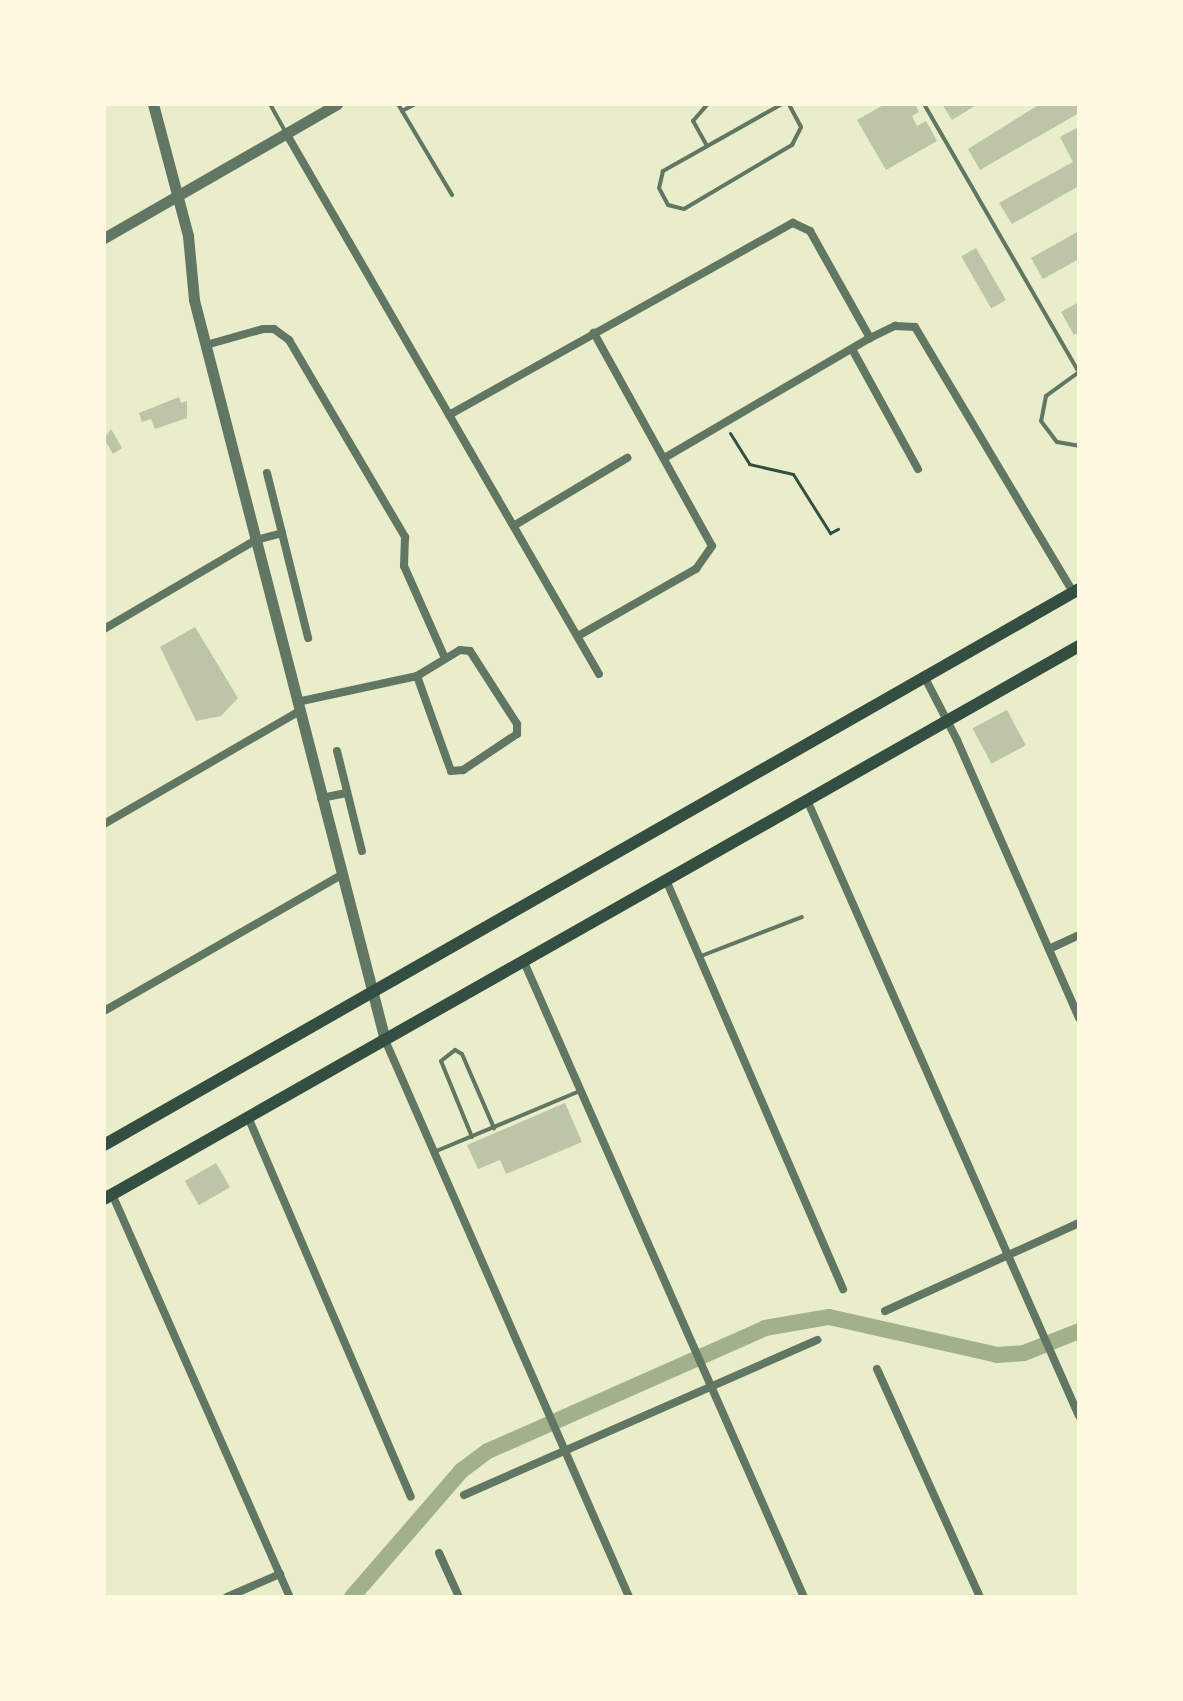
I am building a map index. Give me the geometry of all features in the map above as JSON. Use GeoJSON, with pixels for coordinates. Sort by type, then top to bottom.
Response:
{"type":"FeatureCollection","features":[{"type":"Feature","properties":{"kind":"main road"},"geometry":{"type":"LineString","coordinates":[[104,1145],[1076,590]]}},
{"type":"Feature","properties":{"kind":"main road"},"geometry":{"type":"LineString","coordinates":[[108,1196],[1079,646]]}},
{"type":"Feature","properties":{"kind":"street"},"geometry":{"type":"LineString","coordinates":[[153,104],[178,196],[206,345],[340,876],[385,1040],[431,1153],[629,1597]]}},
{"type":"Feature","properties":{"kind":"street"},"geometry":{"type":"LineString","coordinates":[[104,238],[337,104]]}},
{"type":"Feature","properties":{"kind":"street"},"geometry":{"type":"LineString","coordinates":[[286,133],[599,674]]}},
{"type":"Feature","properties":{"kind":"street"},"geometry":{"type":"LineString","coordinates":[[449,415],[793,223],[810,231],[870,338]]}},
{"type":"Feature","properties":{"kind":"street"},"geometry":{"type":"LineString","coordinates":[[666,457],[870,338],[905,324],[922,333],[1076,590]]}},
{"type":"Feature","properties":{"kind":"street"},"geometry":{"type":"LineString","coordinates":[[206,345],[263,329],[274,329],[289,340],[405,537],[404,566],[445,658]]}},
{"type":"Feature","properties":{"kind":"street"},"geometry":{"type":"LineString","coordinates":[[578,636],[696,569],[712,546],[666,457],[594,333]]}},
{"type":"Feature","properties":{"kind":"street"},"geometry":{"type":"LineString","coordinates":[[852,349],[918,469]]}},
{"type":"Feature","properties":{"kind":"street"},"geometry":{"type":"LineString","coordinates":[[515,525],[627,458]]}},
{"type":"Feature","properties":{"kind":"street"},"geometry":{"type":"LineString","coordinates":[[267,473],[308,638]]}},
{"type":"Feature","properties":{"kind":"street"},"geometry":{"type":"LineString","coordinates":[[104,629],[256,540],[282,533]]}},
{"type":"Feature","properties":{"kind":"street"},"geometry":{"type":"LineString","coordinates":[[104,824],[298,707],[417,676],[460,650],[477,656],[517,724],[510,742],[463,770],[451,771],[417,676]]}},
{"type":"Feature","properties":{"kind":"street"},"geometry":{"type":"LineString","coordinates":[[925,678],[948,720],[1079,1018]]}},
{"type":"Feature","properties":{"kind":"street"},"geometry":{"type":"LineString","coordinates":[[337,751],[362,851]]}},
{"type":"Feature","properties":{"kind":"street"},"geometry":{"type":"LineString","coordinates":[[321,798],[347,793]]}},
{"type":"Feature","properties":{"kind":"street"},"geometry":{"type":"LineString","coordinates":[[807,800],[1079,1416]]}},
{"type":"Feature","properties":{"kind":"street"},"geometry":{"type":"LineString","coordinates":[[104,1011],[340,876]]}},
{"type":"Feature","properties":{"kind":"street"},"geometry":{"type":"LineString","coordinates":[[666,880],[843,1289]]}},
{"type":"Feature","properties":{"kind":"street"},"geometry":{"type":"LineString","coordinates":[[1049,949],[1079,935]]}},
{"type":"Feature","properties":{"kind":"street"},"geometry":{"type":"LineString","coordinates":[[524,962],[804,1597]]}},
{"type":"Feature","properties":{"kind":"street"},"geometry":{"type":"LineString","coordinates":[[248,1117],[411,1497]]}},
{"type":"Feature","properties":{"kind":"street"},"geometry":{"type":"LineString","coordinates":[[108,1196],[290,1597]]}},
{"type":"Feature","properties":{"kind":"street"},"geometry":{"type":"LineString","coordinates":[[885,1311],[1079,1223]]}},
{"type":"Feature","properties":{"kind":"street"},"geometry":{"type":"LineString","coordinates":[[464,1495],[817,1340]]}},
{"type":"Feature","properties":{"kind":"street"},"geometry":{"type":"LineString","coordinates":[[877,1369],[980,1597]]}},
{"type":"Feature","properties":{"kind":"street"},"geometry":{"type":"LineString","coordinates":[[439,1553],[459,1597]]}},
{"type":"Feature","properties":{"kind":"street"},"geometry":{"type":"LineString","coordinates":[[227,1597],[280,1574]]}},
{"type":"Feature","properties":{"kind":"lane"},"geometry":{"type":"LineString","coordinates":[[270,104],[286,133]]}},
{"type":"Feature","properties":{"kind":"lane"},"geometry":{"type":"LineString","coordinates":[[398,104],[452,195]]}},
{"type":"Feature","properties":{"kind":"lane"},"geometry":{"type":"LineString","coordinates":[[402,111],[415,104]]}},
{"type":"Feature","properties":{"kind":"lane"},"geometry":{"type":"LineString","coordinates":[[707,146],[693,121],[708,104]]}},
{"type":"Feature","properties":{"kind":"lane"},"geometry":{"type":"LineString","coordinates":[[782,104],[697,152],[659,178],[659,188],[675,210],[792,145],[801,127],[789,104]]}},
{"type":"Feature","properties":{"kind":"lane"},"geometry":{"type":"LineString","coordinates":[[924,104],[1079,372],[1046,396],[1041,421],[1057,442],[1079,446]]}},
{"type":"Feature","properties":{"kind":"lane"},"geometry":{"type":"LineString","coordinates":[[699,956],[802,917]]}},
{"type":"Feature","properties":{"kind":"lane"},"geometry":{"type":"LineString","coordinates":[[472,1137],[441,1061],[455,1050],[462,1054],[494,1128]]}},
{"type":"Feature","properties":{"kind":"lane"},"geometry":{"type":"LineString","coordinates":[[431,1153],[582,1090]]}},
{"type":"Feature","properties":{"kind":"path"},"geometry":{"type":"LineString","coordinates":[[724,423],[749,464],[793,474],[830,533],[838,529]]}},
{"type":"Feature","properties":{"kind":"building"},"geometry":{"type":"Polygon","coordinates":[[[885,104],[915,104],[919,112],[912,116],[917,126],[926,121],[937,141],[886,170],[857,120],[885,104]]]}},
{"type":"Feature","properties":{"kind":"building"},"geometry":{"type":"Polygon","coordinates":[[[942,104],[978,104],[952,120],[942,104]]]}},
{"type":"Feature","properties":{"kind":"building"},"geometry":{"type":"Polygon","coordinates":[[[1040,104],[1079,104],[1079,113],[980,170],[968,149],[1040,104]]]}},
{"type":"Feature","properties":{"kind":"building"},"geometry":{"type":"Polygon","coordinates":[[[1079,127],[1079,186],[1012,224],[999,203],[1073,162],[1060,137],[1079,127]]]}},
{"type":"Feature","properties":{"kind":"building"},"geometry":{"type":"Polygon","coordinates":[[[1079,231],[1079,259],[1043,279],[1031,258],[1079,231]]]}},
{"type":"Feature","properties":{"kind":"building"},"geometry":{"type":"Polygon","coordinates":[[[976,248],[1006,300],[991,308],[961,256],[976,248]]]}},
{"type":"Feature","properties":{"kind":"building"},"geometry":{"type":"Polygon","coordinates":[[[1079,302],[1079,332],[1074,335],[1061,312],[1079,302]]]}},
{"type":"Feature","properties":{"kind":"building"},"geometry":{"type":"Polygon","coordinates":[[[179,397],[181,403],[187,401],[187,418],[155,429],[151,419],[142,422],[139,413],[179,397]]]}},
{"type":"Feature","properties":{"kind":"building"},"geometry":{"type":"Polygon","coordinates":[[[111,429],[122,448],[113,454],[104,439],[111,429]]]}},
{"type":"Feature","properties":{"kind":"building"},"geometry":{"type":"Polygon","coordinates":[[[195,627],[238,698],[221,716],[196,721],[160,647],[195,627]]]}},
{"type":"Feature","properties":{"kind":"building"},"geometry":{"type":"Polygon","coordinates":[[[1007,710],[1026,745],[991,764],[973,728],[1007,710]]]}},
{"type":"Feature","properties":{"kind":"building"},"geometry":{"type":"Polygon","coordinates":[[[565,1103],[582,1142],[506,1174],[500,1160],[478,1169],[467,1145],[565,1103]]]}},
{"type":"Feature","properties":{"kind":"building"},"geometry":{"type":"Polygon","coordinates":[[[216,1163],[230,1187],[199,1205],[185,1181],[216,1163]]]}},
{"type":"Feature","properties":{"kind":"waterway"},"geometry":{"type":"LineString","coordinates":[[352,1597],[461,1471],[488,1451],[765,1328],[829,1317],[997,1355],[1024,1353],[1079,1331]]}}]}
